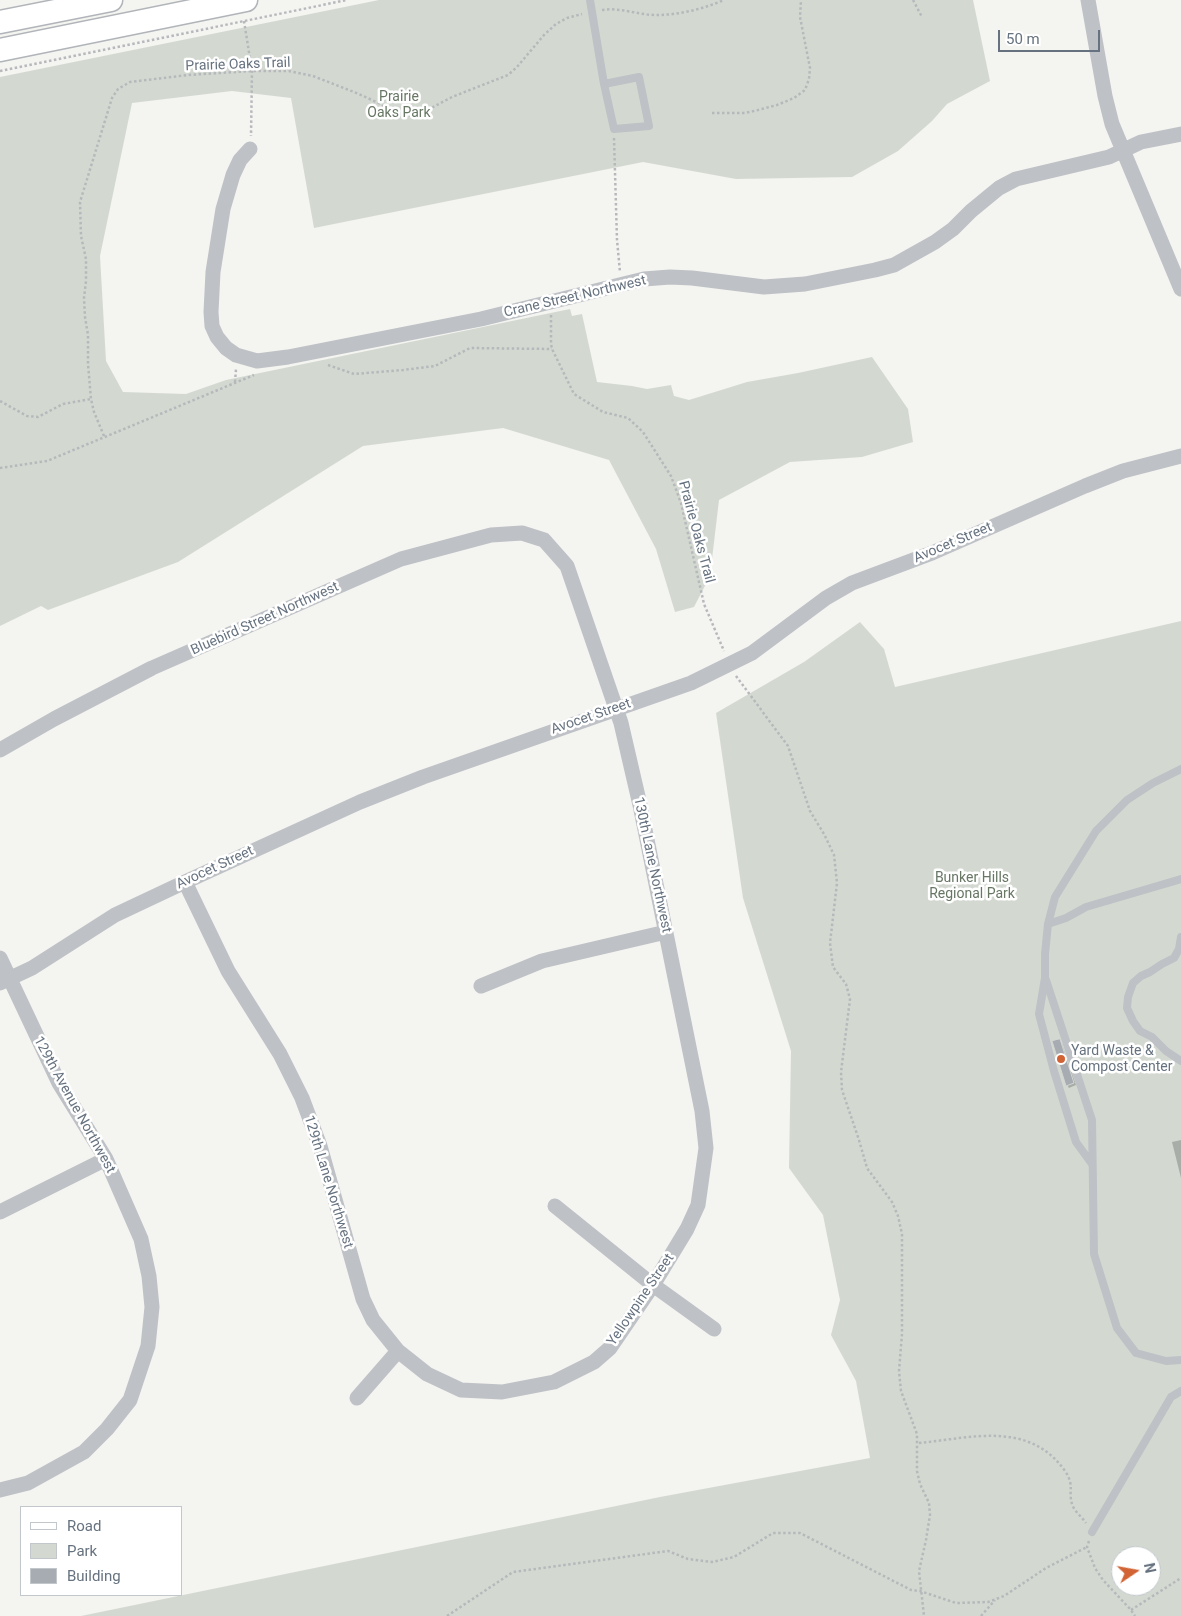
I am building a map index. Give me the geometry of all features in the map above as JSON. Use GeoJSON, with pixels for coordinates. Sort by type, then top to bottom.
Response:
{"type":"FeatureCollection","features":[{"type":"Feature","properties":{"kind":"main road"},"geometry":{"type":"LineString","coordinates":[[0,22],[57,6],[111,0]]}},
{"type":"Feature","properties":{"kind":"main road"},"geometry":{"type":"LineString","coordinates":[[0,50],[63,37],[245,10]]}},
{"type":"Feature","properties":{"kind":"street"},"geometry":{"type":"LineString","coordinates":[[1088,0],[1105,96],[1112,124],[1181,289]]}},
{"type":"Feature","properties":{"kind":"street"},"geometry":{"type":"LineString","coordinates":[[57,6],[63,37]]}},
{"type":"Feature","properties":{"kind":"street","name":"Crane Street Northwest"},"geometry":{"type":"LineString","coordinates":[[250,149],[240,160],[233,175],[223,209],[213,272],[210,312],[212,326],[226,348],[236,355],[257,361],[279,359],[482,319],[644,279],[670,277],[764,287],[805,284],[875,270],[894,265],[935,242],[953,229],[999,188],[1016,179],[1109,157],[1124,152],[1141,142],[1181,134]]}},
{"type":"Feature","properties":{"kind":"street","name":"Avocet Street"},"geometry":{"type":"LineString","coordinates":[[4,981],[32,968],[115,915],[360,802],[616,708],[691,683],[752,653],[826,598],[852,583],[932,553],[1116,474],[1181,456]]}},
{"type":"Feature","properties":{"kind":"street","name":"Bluebird Street Northwest"},"geometry":{"type":"LineString","coordinates":[[0,750],[54,719],[152,668],[401,559],[491,535],[522,533],[544,540]]}},
{"type":"Feature","properties":{"kind":"street","name":"130th Lane Northwest"},"geometry":{"type":"LineString","coordinates":[[544,540],[566,566],[616,708],[631,764],[702,1111],[706,1148],[698,1205]]}},
{"type":"Feature","properties":{"kind":"street","name":"129th Lane Northwest"},"geometry":{"type":"LineString","coordinates":[[185,882],[228,971],[280,1054],[302,1098],[320,1146],[363,1299],[373,1320],[398,1351]]}},
{"type":"Feature","properties":{"kind":"street"},"geometry":{"type":"LineString","coordinates":[[481,986],[542,961],[666,932]]}},
{"type":"Feature","properties":{"kind":"street","name":"129th Avenue Northwest"},"geometry":{"type":"LineString","coordinates":[[0,958],[4,981],[59,1083],[106,1158],[141,1239],[149,1276],[152,1307],[148,1346],[130,1400],[107,1429],[84,1452],[28,1483],[0,1490]]}},
{"type":"Feature","properties":{"kind":"street"},"geometry":{"type":"LineString","coordinates":[[0,1212],[106,1158]]}},
{"type":"Feature","properties":{"kind":"street","name":"Yellowpine Street"},"geometry":{"type":"LineString","coordinates":[[398,1351],[427,1374],[461,1390],[502,1392],[554,1382],[594,1362],[610,1348],[687,1229],[698,1205]]}},
{"type":"Feature","properties":{"kind":"street"},"geometry":{"type":"LineString","coordinates":[[555,1206],[652,1285],[714,1329]]}},
{"type":"Feature","properties":{"kind":"street"},"geometry":{"type":"LineString","coordinates":[[357,1398],[398,1351]]}},
{"type":"Feature","properties":{"kind":"lane"},"geometry":{"type":"LineString","coordinates":[[590,0],[604,84],[614,129],[650,126],[639,77],[604,84]]}},
{"type":"Feature","properties":{"kind":"lane"},"geometry":{"type":"LineString","coordinates":[[1092,1164],[1076,1142],[1039,1014],[1045,978],[1048,924],[1055,897],[1096,831],[1127,800],[1152,783],[1181,768]]}},
{"type":"Feature","properties":{"kind":"lane"},"geometry":{"type":"LineString","coordinates":[[1048,924],[1066,918],[1086,907],[1181,879]]}},
{"type":"Feature","properties":{"kind":"lane"},"geometry":{"type":"LineString","coordinates":[[1181,937],[1179,949],[1174,958],[1141,976],[1133,983],[1128,997],[1127,1008],[1140,1031],[1152,1037],[1166,1051],[1181,1061]]}},
{"type":"Feature","properties":{"kind":"lane"},"geometry":{"type":"LineString","coordinates":[[1045,978],[1092,1120],[1094,1254],[1117,1328],[1136,1354],[1166,1361],[1181,1360]]}},
{"type":"Feature","properties":{"kind":"lane"},"geometry":{"type":"LineString","coordinates":[[1092,1532],[1171,1397],[1181,1390]]}},
{"type":"Feature","properties":{"kind":"path"},"geometry":{"type":"LineString","coordinates":[[0,71],[245,10],[347,0]]}},
{"type":"Feature","properties":{"kind":"path","name":"Prairie Oaks Trail"},"geometry":{"type":"LineString","coordinates":[[104,436],[91,399],[84,298],[86,259],[82,236],[80,202],[112,98],[118,89],[130,82],[188,75],[289,71],[313,76],[361,95],[381,104],[394,114],[405,116],[420,114],[452,97],[508,75],[544,34],[567,18],[591,11],[611,8],[655,15],[711,6],[724,0]]}},
{"type":"Feature","properties":{"kind":"path"},"geometry":{"type":"LineString","coordinates":[[712,113],[745,113],[758,110],[794,98],[805,90],[810,79],[810,68],[800,17],[801,0]]}},
{"type":"Feature","properties":{"kind":"path"},"geometry":{"type":"LineString","coordinates":[[913,0],[922,17]]}},
{"type":"Feature","properties":{"kind":"path"},"geometry":{"type":"LineString","coordinates":[[245,10],[252,72],[250,149]]}},
{"type":"Feature","properties":{"kind":"path"},"geometry":{"type":"LineString","coordinates":[[614,129],[618,265],[622,284]]}},
{"type":"Feature","properties":{"kind":"path","name":"Prairie Oaks Trail"},"geometry":{"type":"LineString","coordinates":[[550,301],[552,349],[574,394],[604,412],[628,418],[643,432],[671,476],[681,503],[704,604],[724,651]]}},
{"type":"Feature","properties":{"kind":"path"},"geometry":{"type":"LineString","coordinates":[[326,364],[354,374],[435,366],[470,348],[552,349]]}},
{"type":"Feature","properties":{"kind":"path"},"geometry":{"type":"LineString","coordinates":[[0,468],[48,460],[258,374]]}},
{"type":"Feature","properties":{"kind":"path"},"geometry":{"type":"LineString","coordinates":[[0,401],[27,416],[38,417],[63,404],[91,399]]}},
{"type":"Feature","properties":{"kind":"path"},"geometry":{"type":"LineString","coordinates":[[737,677],[788,746],[810,811],[834,855],[838,884],[830,953],[833,967],[846,984],[850,999],[841,1072],[842,1090],[859,1140],[866,1168],[892,1202],[898,1216],[902,1234],[903,1309],[899,1371],[901,1391],[917,1434],[917,1471],[920,1484],[929,1503],[930,1514],[919,1570],[924,1616]]}},
{"type":"Feature","properties":{"kind":"path"},"geometry":{"type":"LineString","coordinates":[[918,1443],[996,1435],[1014,1437],[1031,1442],[1050,1455],[1064,1470],[1072,1482],[1072,1504],[1092,1532]]}},
{"type":"Feature","properties":{"kind":"path"},"geometry":{"type":"LineString","coordinates":[[447,1616],[513,1572],[668,1551],[688,1559],[712,1562],[734,1557],[773,1533],[800,1533],[911,1590],[920,1591],[956,1603],[988,1602],[1004,1596],[1046,1568],[1087,1547],[1095,1568],[1103,1580],[1131,1610],[1134,1616]]}},
{"type":"Feature","properties":{"kind":"path"},"geometry":{"type":"LineString","coordinates":[[1131,1610],[1181,1578]]}},
{"type":"Feature","properties":{"kind":"path"},"geometry":{"type":"LineString","coordinates":[[981,1616],[996,1599]]}},
{"type":"Feature","properties":{"kind":"green space","name":"Prairie Oaks Park"},"geometry":{"type":"Polygon","coordinates":[[[379,0],[973,0],[990,81],[947,104],[932,121],[898,151],[852,177],[736,179],[643,162],[314,228],[291,98],[232,91],[132,103],[100,256],[106,361],[123,392],[186,394],[226,380],[570,309],[572,316],[582,314],[597,382],[647,389],[671,385],[674,396],[689,400],[747,382],[872,357],[908,409],[913,442],[862,457],[790,462],[719,500],[710,576],[694,607],[675,612],[656,549],[609,460],[503,428],[363,446],[178,562],[48,610],[41,606],[0,626],[0,77],[379,0]]]}},
{"type":"Feature","properties":{"kind":"green space","name":"Bunker Hills Regional Park"},"geometry":{"type":"Polygon","coordinates":[[[1181,621],[1181,1616],[81,1616],[660,1497],[870,1458],[856,1381],[831,1335],[840,1300],[823,1215],[789,1168],[791,1051],[743,898],[716,713],[804,662],[860,622],[884,649],[895,687],[1181,621]]]}},
{"type":"Feature","properties":{"kind":"building","name":"Yard Waste & Compost Center"},"geometry":{"type":"Polygon","coordinates":[[[1060,1039],[1074,1083],[1066,1086],[1052,1041],[1060,1039]]]}},
{"type":"Feature","properties":{"kind":"place","name":"Yard Waste & Compost Center"},"geometry":{"type":"Point","coordinates":[1061,1059]}}]}
